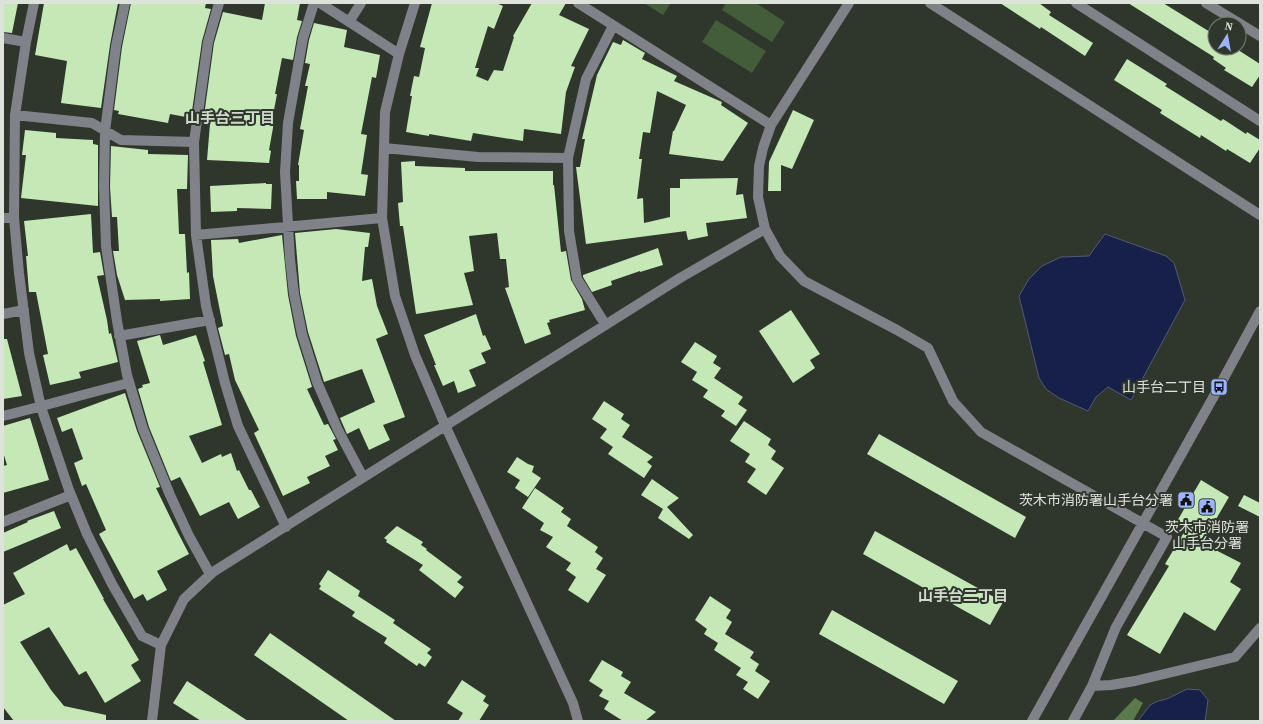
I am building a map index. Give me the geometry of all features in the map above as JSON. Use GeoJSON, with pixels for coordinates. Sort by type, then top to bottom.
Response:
{"type":"FeatureCollection","features":[{"type":"Feature","properties":{"kind":"street"},"geometry":{"type":"LineString","coordinates":[[34,3],[14,115],[14,218],[29,353],[40,407],[71,495],[87,534],[112,584],[142,636],[161,645]]}},
{"type":"Feature","properties":{"kind":"street"},"geometry":{"type":"LineString","coordinates":[[125,3],[116,46],[104,131],[106,246],[119,336],[129,383],[143,428],[170,495],[189,536],[210,574]]}},
{"type":"Feature","properties":{"kind":"street"},"geometry":{"type":"LineString","coordinates":[[220,3],[208,42],[194,142],[196,235],[206,306],[225,383],[238,426],[286,527]]}},
{"type":"Feature","properties":{"kind":"street"},"geometry":{"type":"LineString","coordinates":[[314,3],[303,38],[288,123],[285,172],[294,294],[302,334],[317,382],[338,430],[363,477]]}},
{"type":"Feature","properties":{"kind":"street"},"geometry":{"type":"LineString","coordinates":[[320,3],[399,54]]}},
{"type":"Feature","properties":{"kind":"street"},"geometry":{"type":"LineString","coordinates":[[349,22],[361,3]]}},
{"type":"Feature","properties":{"kind":"street"},"geometry":{"type":"LineString","coordinates":[[415,3],[399,54],[386,112],[382,218],[395,296],[415,355],[445,426],[573,703],[578,721]]}},
{"type":"Feature","properties":{"kind":"street"},"geometry":{"type":"LineString","coordinates":[[578,3],[771,125]]}},
{"type":"Feature","properties":{"kind":"street"},"geometry":{"type":"LineString","coordinates":[[849,3],[771,125],[763,148],[759,166],[758,197],[765,229],[780,256],[804,281],[928,348],[953,401],[981,432],[1167,537],[1116,627],[1092,686],[1072,721]]}},
{"type":"Feature","properties":{"kind":"street"},"geometry":{"type":"LineString","coordinates":[[930,3],[1260,215]]}},
{"type":"Feature","properties":{"kind":"street"},"geometry":{"type":"LineString","coordinates":[[1076,3],[1260,121]]}},
{"type":"Feature","properties":{"kind":"street"},"geometry":{"type":"LineString","coordinates":[[1206,3],[1260,36]]}},
{"type":"Feature","properties":{"kind":"street"},"geometry":{"type":"LineString","coordinates":[[605,324],[577,279],[569,231],[568,158],[586,78],[613,26]]}},
{"type":"Feature","properties":{"kind":"street"},"geometry":{"type":"LineString","coordinates":[[3,38],[26,42]]}},
{"type":"Feature","properties":{"kind":"street"},"geometry":{"type":"LineString","coordinates":[[14,115],[92,123],[120,140],[194,142]]}},
{"type":"Feature","properties":{"kind":"street"},"geometry":{"type":"LineString","coordinates":[[384,148],[478,156],[568,158]]}},
{"type":"Feature","properties":{"kind":"street"},"geometry":{"type":"LineString","coordinates":[[3,218],[14,218]]}},
{"type":"Feature","properties":{"kind":"street"},"geometry":{"type":"LineString","coordinates":[[196,235],[382,218]]}},
{"type":"Feature","properties":{"kind":"street"},"geometry":{"type":"LineString","coordinates":[[152,721],[161,645],[184,599],[210,574],[605,324],[680,278],[765,229]]}},
{"type":"Feature","properties":{"kind":"street"},"geometry":{"type":"LineString","coordinates":[[3,314],[24,310]]}},
{"type":"Feature","properties":{"kind":"street"},"geometry":{"type":"LineString","coordinates":[[1032,721],[1260,311]]}},
{"type":"Feature","properties":{"kind":"street"},"geometry":{"type":"LineString","coordinates":[[119,336],[210,320]]}},
{"type":"Feature","properties":{"kind":"street"},"geometry":{"type":"LineString","coordinates":[[3,416],[129,383]]}},
{"type":"Feature","properties":{"kind":"street"},"geometry":{"type":"LineString","coordinates":[[3,522],[71,495]]}},
{"type":"Feature","properties":{"kind":"street"},"geometry":{"type":"LineString","coordinates":[[1092,686],[1111,685],[1135,681],[1235,657],[1260,628]]}},
{"type":"Feature","properties":{"kind":"green space"},"geometry":{"type":"Polygon","coordinates":[[[644,3],[671,3],[663,15],[644,3]]]}},
{"type":"Feature","properties":{"kind":"green space"},"geometry":{"type":"Polygon","coordinates":[[[726,3],[756,3],[785,22],[772,42],[722,10],[726,3]]]}},
{"type":"Feature","properties":{"kind":"green space"},"geometry":{"type":"Polygon","coordinates":[[[716,20],[766,51],[752,73],[702,42],[716,20]]]}},
{"type":"Feature","properties":{"kind":"green space"},"geometry":{"type":"Polygon","coordinates":[[[1135,698],[1143,703],[1133,721],[1113,721],[1135,698]]]}},
{"type":"Feature","properties":{"kind":"water"},"geometry":{"type":"Polygon","coordinates":[[[1105,234],[1166,256],[1174,263],[1185,300],[1131,400],[1108,387],[1096,397],[1088,411],[1059,398],[1046,389],[1039,378],[1019,296],[1029,279],[1042,266],[1061,257],[1089,256],[1105,234]]]}},
{"type":"Feature","properties":{"kind":"water"},"geometry":{"type":"Polygon","coordinates":[[[1187,689],[1200,690],[1208,700],[1205,721],[1138,721],[1150,705],[1167,699],[1187,689]]]}},
{"type":"Feature","properties":{"kind":"building"},"geometry":{"type":"Polygon","coordinates":[[[3,3],[18,3],[12,33],[3,32],[3,3]]]}},
{"type":"Feature","properties":{"kind":"building"},"geometry":{"type":"Polygon","coordinates":[[[44,3],[118,3],[101,108],[61,103],[67,61],[35,55],[44,3]]]}},
{"type":"Feature","properties":{"kind":"building"},"geometry":{"type":"Polygon","coordinates":[[[131,3],[206,3],[205,8],[211,9],[202,41],[191,118],[170,114],[168,123],[118,114],[119,111],[114,110],[122,47],[131,3]]]}},
{"type":"Feature","properties":{"kind":"building"},"geometry":{"type":"Polygon","coordinates":[[[265,3],[300,3],[297,20],[302,21],[297,37],[293,60],[282,58],[275,94],[277,94],[269,150],[271,151],[269,163],[207,160],[210,124],[203,123],[214,43],[223,12],[262,20],[265,3]]]}},
{"type":"Feature","properties":{"kind":"building"},"geometry":{"type":"Polygon","coordinates":[[[432,3],[496,3],[503,6],[494,29],[488,26],[475,68],[479,68],[476,76],[488,81],[494,70],[503,71],[514,37],[513,36],[532,3],[566,3],[559,15],[589,29],[571,66],[575,67],[566,92],[561,134],[524,129],[523,141],[473,133],[471,141],[406,132],[414,76],[419,77],[425,48],[420,47],[432,3]]]}},
{"type":"Feature","properties":{"kind":"building"},"geometry":{"type":"Polygon","coordinates":[[[1000,3],[1039,3],[1051,12],[1049,15],[1093,43],[1085,56],[1041,27],[1040,29],[1000,3]]]}},
{"type":"Feature","properties":{"kind":"building"},"geometry":{"type":"Polygon","coordinates":[[[1128,3],[1163,3],[1207,30],[1207,53],[1128,3]]]}},
{"type":"Feature","properties":{"kind":"building"},"geometry":{"type":"Polygon","coordinates":[[[314,23],[347,30],[344,47],[380,55],[376,78],[372,77],[361,134],[367,135],[361,174],[368,175],[365,196],[327,192],[327,199],[297,199],[296,181],[299,181],[298,165],[304,130],[300,129],[308,86],[305,86],[310,64],[305,63],[314,23]]]}},
{"type":"Feature","properties":{"kind":"building"},"geometry":{"type":"Polygon","coordinates":[[[623,40],[645,53],[642,59],[677,76],[674,81],[722,102],[721,105],[748,123],[723,161],[669,154],[673,131],[686,105],[657,91],[650,133],[643,132],[639,159],[642,159],[637,199],[643,198],[644,223],[670,217],[670,188],[680,188],[680,179],[738,178],[736,195],[743,194],[747,218],[706,223],[708,236],[688,240],[686,231],[586,244],[576,167],[580,167],[585,139],[582,139],[597,75],[613,42],[621,45],[623,40]]]}},
{"type":"Feature","properties":{"kind":"building"},"geometry":{"type":"Polygon","coordinates":[[[1212,56],[1247,56],[1260,64],[1260,75],[1252,87],[1224,70],[1226,68],[1213,59],[1214,57],[1212,56]]]}},
{"type":"Feature","properties":{"kind":"building"},"geometry":{"type":"Polygon","coordinates":[[[1127,59],[1167,84],[1165,86],[1221,121],[1223,119],[1246,134],[1247,132],[1260,140],[1260,148],[1250,163],[1227,149],[1226,151],[1201,135],[1200,138],[1160,113],[1162,110],[1114,80],[1127,59]]]}},
{"type":"Feature","properties":{"kind":"building"},"geometry":{"type":"Polygon","coordinates":[[[793,110],[814,120],[792,169],[781,165],[781,191],[768,191],[769,162],[793,110]]]}},
{"type":"Feature","properties":{"kind":"building"},"geometry":{"type":"Polygon","coordinates":[[[25,130],[56,133],[56,138],[93,140],[93,144],[98,145],[98,206],[21,198],[26,155],[22,155],[25,130]]]}},
{"type":"Feature","properties":{"kind":"building"},"geometry":{"type":"Polygon","coordinates":[[[111,146],[148,150],[148,154],[188,155],[187,189],[177,189],[179,234],[185,234],[190,299],[160,301],[160,299],[125,300],[117,275],[113,251],[119,251],[117,217],[112,217],[110,187],[111,146]]]}},
{"type":"Feature","properties":{"kind":"building"},"geometry":{"type":"Polygon","coordinates":[[[415,161],[415,166],[465,168],[465,171],[553,171],[553,185],[561,252],[566,251],[571,280],[582,299],[585,310],[549,320],[550,322],[547,323],[551,334],[525,344],[505,288],[509,287],[506,259],[500,259],[497,233],[469,236],[474,271],[464,273],[473,305],[416,314],[403,226],[400,226],[398,203],[403,202],[401,162],[415,161]]]}},
{"type":"Feature","properties":{"kind":"building"},"geometry":{"type":"Polygon","coordinates":[[[272,184],[271,209],[237,208],[237,211],[211,212],[210,186],[272,184]]]}},
{"type":"Feature","properties":{"kind":"building"},"geometry":{"type":"Polygon","coordinates":[[[91,214],[93,253],[100,252],[104,275],[97,276],[109,334],[111,333],[118,362],[79,372],[81,378],[50,385],[43,355],[48,354],[36,292],[29,292],[26,256],[28,256],[24,221],[91,214]]]}},
{"type":"Feature","properties":{"kind":"building"},"geometry":{"type":"Polygon","coordinates":[[[336,229],[370,233],[368,247],[365,247],[362,281],[372,279],[377,306],[388,334],[376,339],[405,417],[383,425],[390,440],[369,450],[359,428],[347,434],[340,418],[375,402],[362,369],[324,382],[308,332],[300,293],[295,233],[336,229]]]}},
{"type":"Feature","properties":{"kind":"building"},"geometry":{"type":"Polygon","coordinates":[[[282,235],[288,295],[296,336],[312,387],[307,389],[324,425],[328,424],[336,439],[333,440],[338,450],[325,456],[330,466],[307,477],[310,483],[283,496],[254,433],[259,430],[235,380],[229,354],[225,355],[218,328],[223,326],[213,276],[211,240],[238,239],[239,243],[282,235]]]}},
{"type":"Feature","properties":{"kind":"building"},"geometry":{"type":"Polygon","coordinates":[[[658,248],[663,265],[611,281],[612,285],[592,292],[583,277],[583,275],[658,248]]]}},
{"type":"Feature","properties":{"kind":"building"},"geometry":{"type":"Polygon","coordinates":[[[791,310],[820,354],[810,360],[815,368],[793,383],[759,331],[791,310]]]}},
{"type":"Feature","properties":{"kind":"building"},"geometry":{"type":"Polygon","coordinates":[[[476,314],[483,336],[485,335],[491,349],[481,353],[486,363],[469,370],[476,386],[458,393],[454,381],[443,386],[424,335],[476,314]]]}},
{"type":"Feature","properties":{"kind":"building"},"geometry":{"type":"Polygon","coordinates":[[[160,335],[163,345],[196,335],[205,361],[203,362],[222,425],[189,436],[202,463],[221,454],[222,457],[231,453],[237,471],[239,470],[260,507],[238,519],[229,502],[200,516],[180,477],[171,481],[149,427],[138,389],[143,387],[142,385],[150,383],[137,341],[160,335]]]}},
{"type":"Feature","properties":{"kind":"building"},"geometry":{"type":"Polygon","coordinates":[[[3,339],[7,339],[22,396],[3,399],[3,339]]]}},
{"type":"Feature","properties":{"kind":"building"},"geometry":{"type":"Polygon","coordinates":[[[695,342],[717,356],[713,363],[721,368],[714,378],[743,397],[738,404],[747,410],[736,426],[721,416],[725,411],[703,397],[708,390],[692,380],[697,372],[681,362],[695,342]]]}},
{"type":"Feature","properties":{"kind":"building"},"geometry":{"type":"Polygon","coordinates":[[[125,393],[137,431],[160,487],[156,488],[189,554],[157,571],[167,590],[147,601],[143,594],[134,599],[99,534],[106,530],[86,484],[82,486],[74,463],[83,459],[72,428],[62,432],[57,418],[125,393]]]}},
{"type":"Feature","properties":{"kind":"building"},"geometry":{"type":"Polygon","coordinates":[[[604,401],[624,414],[621,419],[630,425],[622,437],[653,457],[647,462],[652,466],[644,478],[608,454],[613,447],[600,438],[607,429],[592,419],[604,401]]]}},
{"type":"Feature","properties":{"kind":"building"},"geometry":{"type":"Polygon","coordinates":[[[30,418],[49,480],[3,493],[3,466],[7,465],[3,452],[3,426],[30,418]]]}},
{"type":"Feature","properties":{"kind":"building"},"geometry":{"type":"Polygon","coordinates":[[[744,421],[771,439],[768,445],[776,451],[771,459],[784,468],[766,495],[747,482],[756,469],[745,462],[750,454],[730,441],[744,421]]]}},
{"type":"Feature","properties":{"kind":"building"},"geometry":{"type":"Polygon","coordinates":[[[879,434],[1026,517],[1015,538],[867,454],[879,434]]]}},
{"type":"Feature","properties":{"kind":"building"},"geometry":{"type":"Polygon","coordinates":[[[517,457],[534,466],[532,472],[541,478],[528,497],[515,488],[520,480],[507,472],[517,457]]]}},
{"type":"Feature","properties":{"kind":"building"},"geometry":{"type":"Polygon","coordinates":[[[652,479],[679,498],[667,507],[693,535],[689,539],[658,518],[663,509],[641,495],[652,479]]]}},
{"type":"Feature","properties":{"kind":"building"},"geometry":{"type":"Polygon","coordinates":[[[1201,480],[1229,497],[1202,543],[1241,563],[1230,582],[1241,589],[1215,631],[1184,612],[1160,654],[1127,635],[1169,566],[1165,564],[1186,529],[1176,523],[1201,480]]]}},
{"type":"Feature","properties":{"kind":"building"},"geometry":{"type":"Polygon","coordinates":[[[535,488],[564,508],[561,512],[571,519],[567,526],[598,547],[595,552],[603,558],[596,569],[606,575],[588,603],[568,590],[576,577],[566,570],[571,563],[546,547],[553,537],[540,530],[544,523],[522,508],[535,488]]]}},
{"type":"Feature","properties":{"kind":"building"},"geometry":{"type":"Polygon","coordinates":[[[1244,495],[1260,503],[1260,517],[1238,506],[1244,495]]]}},
{"type":"Feature","properties":{"kind":"building"},"geometry":{"type":"Polygon","coordinates":[[[54,511],[61,528],[3,552],[3,533],[28,522],[27,521],[54,511]]]}},
{"type":"Feature","properties":{"kind":"building"},"geometry":{"type":"Polygon","coordinates":[[[397,526],[423,542],[421,545],[427,549],[426,550],[462,577],[457,582],[464,587],[455,598],[419,570],[423,565],[386,542],[387,540],[384,538],[397,526]]]}},
{"type":"Feature","properties":{"kind":"building"},"geometry":{"type":"Polygon","coordinates":[[[875,531],[1003,602],[990,625],[863,554],[875,531]]]}},
{"type":"Feature","properties":{"kind":"building"},"geometry":{"type":"Polygon","coordinates":[[[67,544],[70,551],[76,548],[103,599],[139,660],[131,665],[141,681],[105,703],[86,671],[79,675],[49,627],[20,642],[51,690],[64,706],[106,715],[106,721],[14,721],[3,707],[3,605],[25,594],[13,573],[67,544]]]}},
{"type":"Feature","properties":{"kind":"building"},"geometry":{"type":"Polygon","coordinates":[[[328,570],[360,591],[358,596],[395,620],[393,623],[431,649],[427,653],[432,657],[425,667],[419,663],[417,666],[384,643],[387,638],[352,616],[355,612],[319,589],[321,586],[319,584],[328,570]]]}},
{"type":"Feature","properties":{"kind":"building"},"geometry":{"type":"Polygon","coordinates":[[[710,596],[731,610],[726,618],[732,622],[725,634],[754,652],[750,658],[759,664],[755,671],[770,681],[758,699],[743,689],[748,682],[736,675],[741,668],[714,650],[718,643],[704,634],[707,629],[695,620],[710,596]]]}},
{"type":"Feature","properties":{"kind":"building"},"geometry":{"type":"Polygon","coordinates":[[[832,610],[958,681],[944,704],[819,634],[832,610]]]}},
{"type":"Feature","properties":{"kind":"building"},"geometry":{"type":"Polygon","coordinates":[[[270,633],[396,721],[349,721],[254,655],[270,633]]]}},
{"type":"Feature","properties":{"kind":"building"},"geometry":{"type":"Polygon","coordinates":[[[602,660],[623,672],[621,676],[631,682],[624,693],[656,712],[645,721],[623,721],[604,709],[609,701],[599,696],[603,690],[589,681],[602,660]]]}},
{"type":"Feature","properties":{"kind":"building"},"geometry":{"type":"Polygon","coordinates":[[[462,680],[486,696],[483,701],[489,705],[479,721],[458,721],[463,713],[447,703],[462,680]]]}},
{"type":"Feature","properties":{"kind":"building"},"geometry":{"type":"Polygon","coordinates":[[[187,681],[248,721],[201,721],[173,703],[187,681]]]}},
{"type":"Feature","properties":{"kind":"place","name":"山手台二丁目"},"geometry":{"type":"Point","coordinates":[1219,387]}},
{"type":"Feature","properties":{"kind":"place","name":"茨木市消防署山手台分署"},"geometry":{"type":"Point","coordinates":[1186,500]}},
{"type":"Feature","properties":{"kind":"place","name":"茨木市消防署 山手台分署"},"geometry":{"type":"Point","coordinates":[1207,507]}},
{"type":"Feature","properties":{"kind":"district","name":"山手台三丁目"},"geometry":{"type":"Point","coordinates":[230,118]}},
{"type":"Feature","properties":{"kind":"district","name":"山手台二丁目"},"geometry":{"type":"Point","coordinates":[963,596]}}]}
